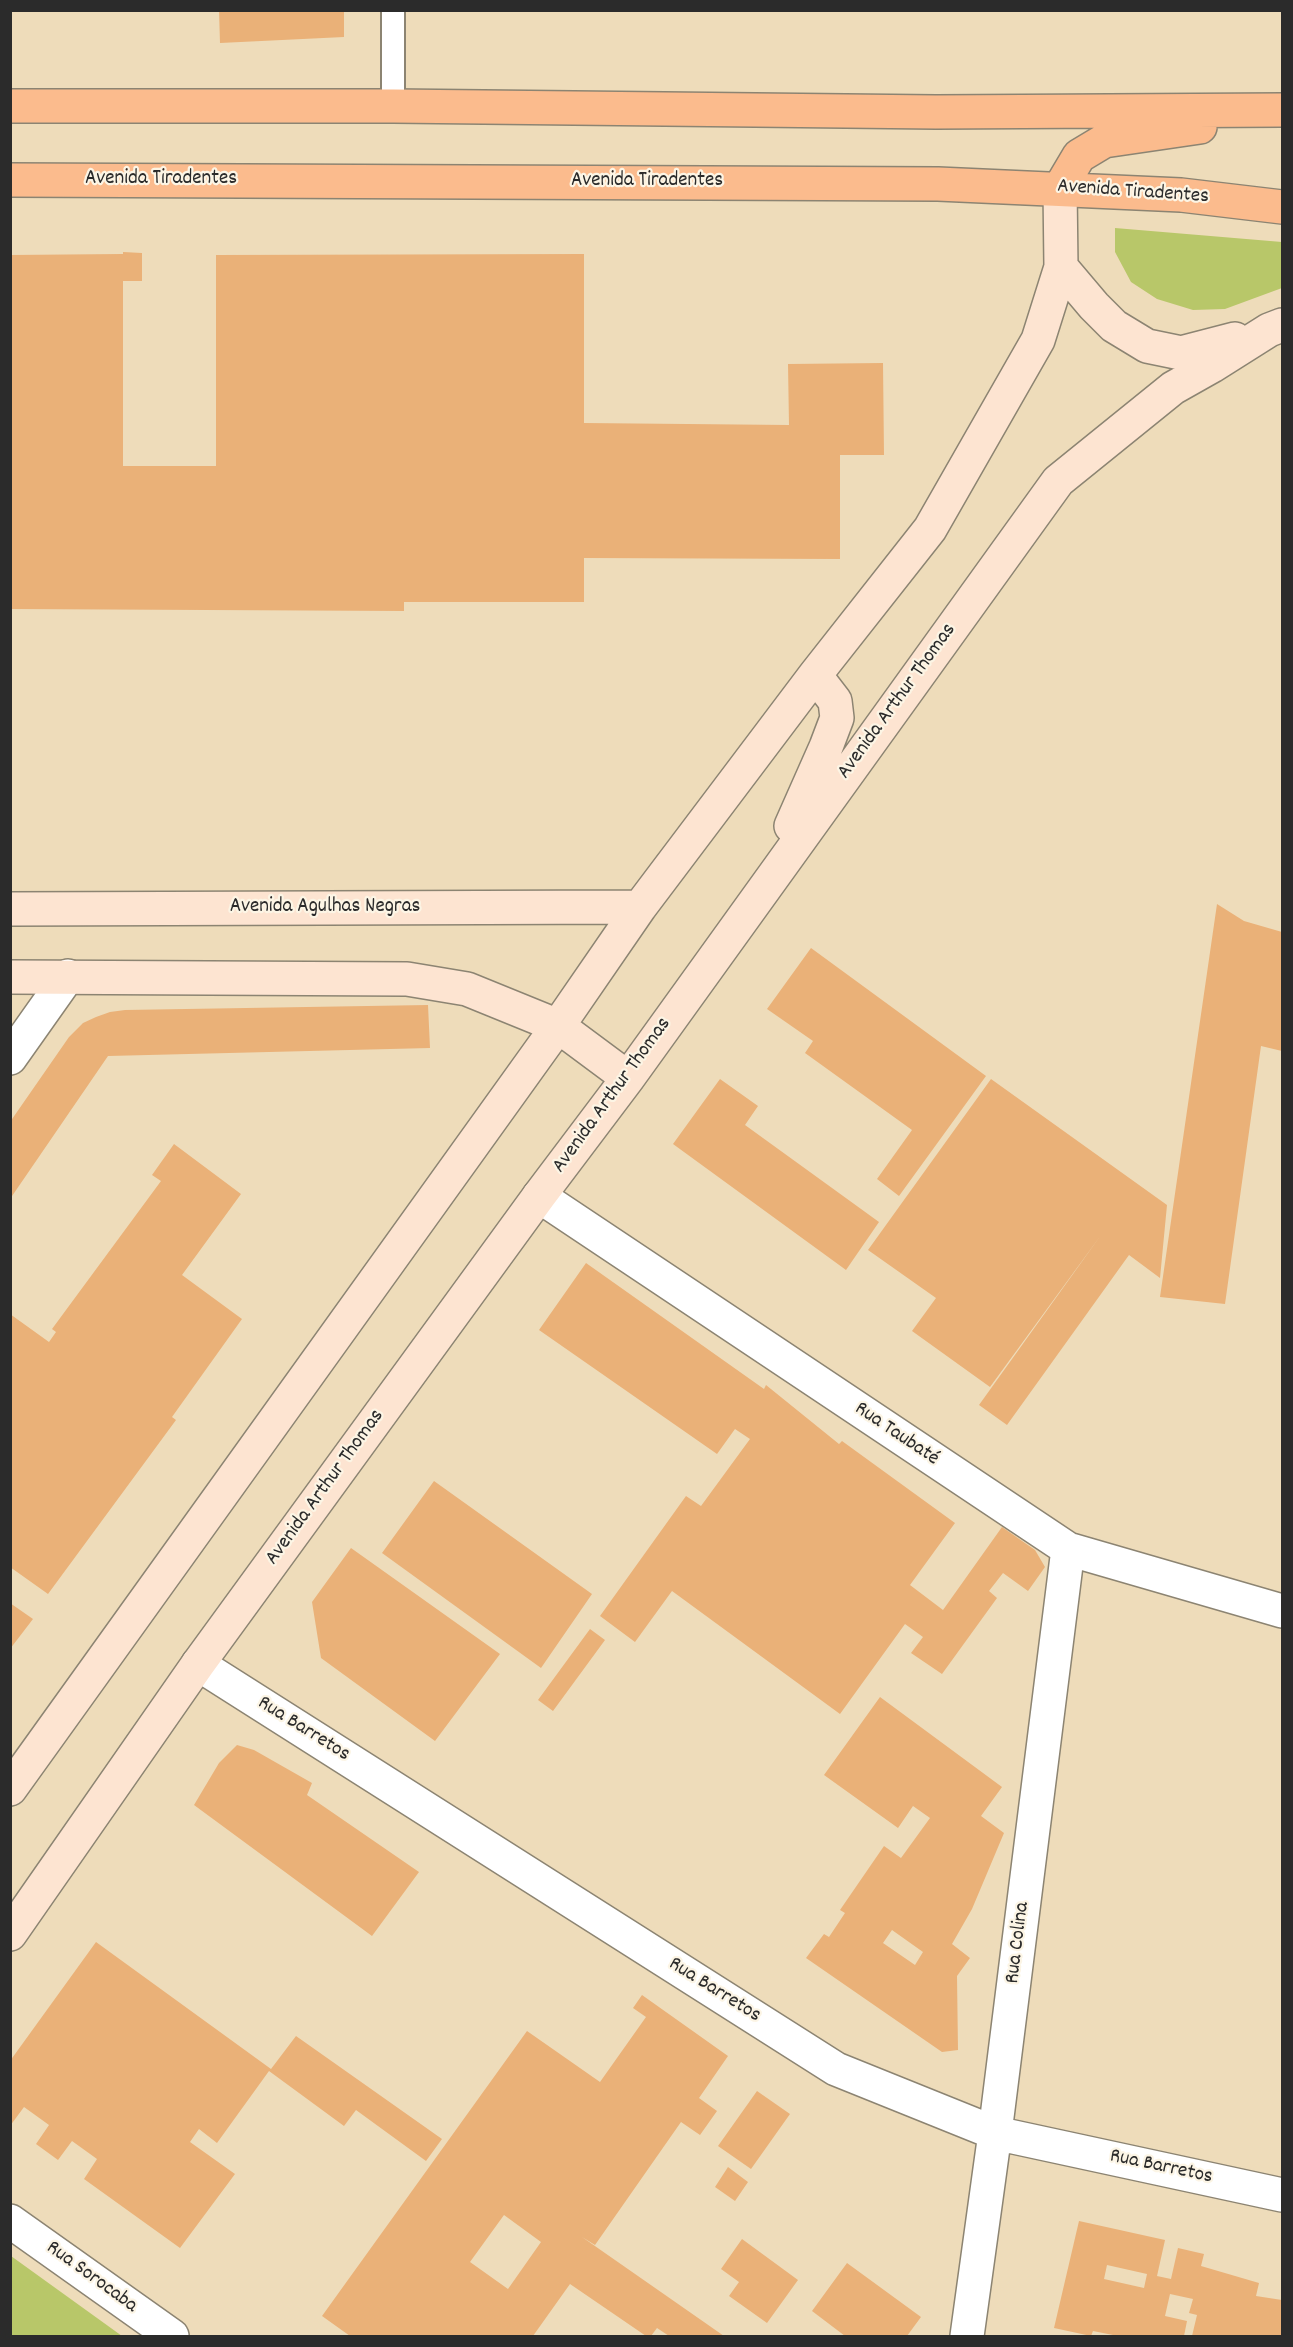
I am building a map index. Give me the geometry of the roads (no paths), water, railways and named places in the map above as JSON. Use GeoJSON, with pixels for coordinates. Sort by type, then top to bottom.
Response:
{"type":"FeatureCollection","features":[{"type":"Feature","properties":{"kind":"main road"},"geometry":{"type":"LineString","coordinates":[[10,106],[393,106],[936,112],[1282,112]]}},
{"type":"Feature","properties":{"kind":"main road"},"geometry":{"type":"LineString","coordinates":[[10,1789],[558,1026],[640,907],[815,675],[930,529],[1038,340],[1061,267],[1060,188],[1079,156],[1104,141],[1282,112]]}},
{"type":"Feature","properties":{"kind":"main road","name":"Avenida Tiradentes"},"geometry":{"type":"LineString","coordinates":[[10,180],[874,183],[1060,188],[1181,195],[1282,207]]}},
{"type":"Feature","properties":{"kind":"main road"},"geometry":{"type":"LineString","coordinates":[[1061,267],[1114,326],[1147,346],[1182,353],[1276,327]]}},
{"type":"Feature","properties":{"kind":"main road","name":"Avenida Arthur Thomas"},"geometry":{"type":"LineString","coordinates":[[10,1934],[198,1664],[539,1196],[628,1078],[1058,481],[1173,388],[1276,327]]}},
{"type":"Feature","properties":{"kind":"main road"},"geometry":{"type":"LineString","coordinates":[[761,891],[837,718],[835,701],[815,675]]}},
{"type":"Feature","properties":{"kind":"main road","name":"Avenida Agulhas Negras"},"geometry":{"type":"LineString","coordinates":[[10,909],[640,907]]}},
{"type":"Feature","properties":{"kind":"main road"},"geometry":{"type":"LineString","coordinates":[[10,977],[407,979],[466,989],[558,1026],[628,1078]]}},
{"type":"Feature","properties":{"kind":"street"},"geometry":{"type":"LineString","coordinates":[[10,1058],[69,976]]}},
{"type":"Feature","properties":{"kind":"street","name":"Rua Taubaté"},"geometry":{"type":"LineString","coordinates":[[539,1196],[1068,1549],[1282,1611]]}},
{"type":"Feature","properties":{"kind":"street","name":"Rua Colina"},"geometry":{"type":"LineString","coordinates":[[967,2337],[995,2133],[1068,1549]]}},
{"type":"Feature","properties":{"kind":"street","name":"Rua Barretos"},"geometry":{"type":"LineString","coordinates":[[198,1664],[836,2069],[995,2133],[1282,2195]]}},
{"type":"Feature","properties":{"kind":"street","name":"Rua Sorocaba"},"geometry":{"type":"LineString","coordinates":[[10,2221],[172,2337]]}},
{"type":"Feature","properties":{"kind":"lane"},"geometry":{"type":"LineString","coordinates":[[393,10],[393,106]]}}]}
